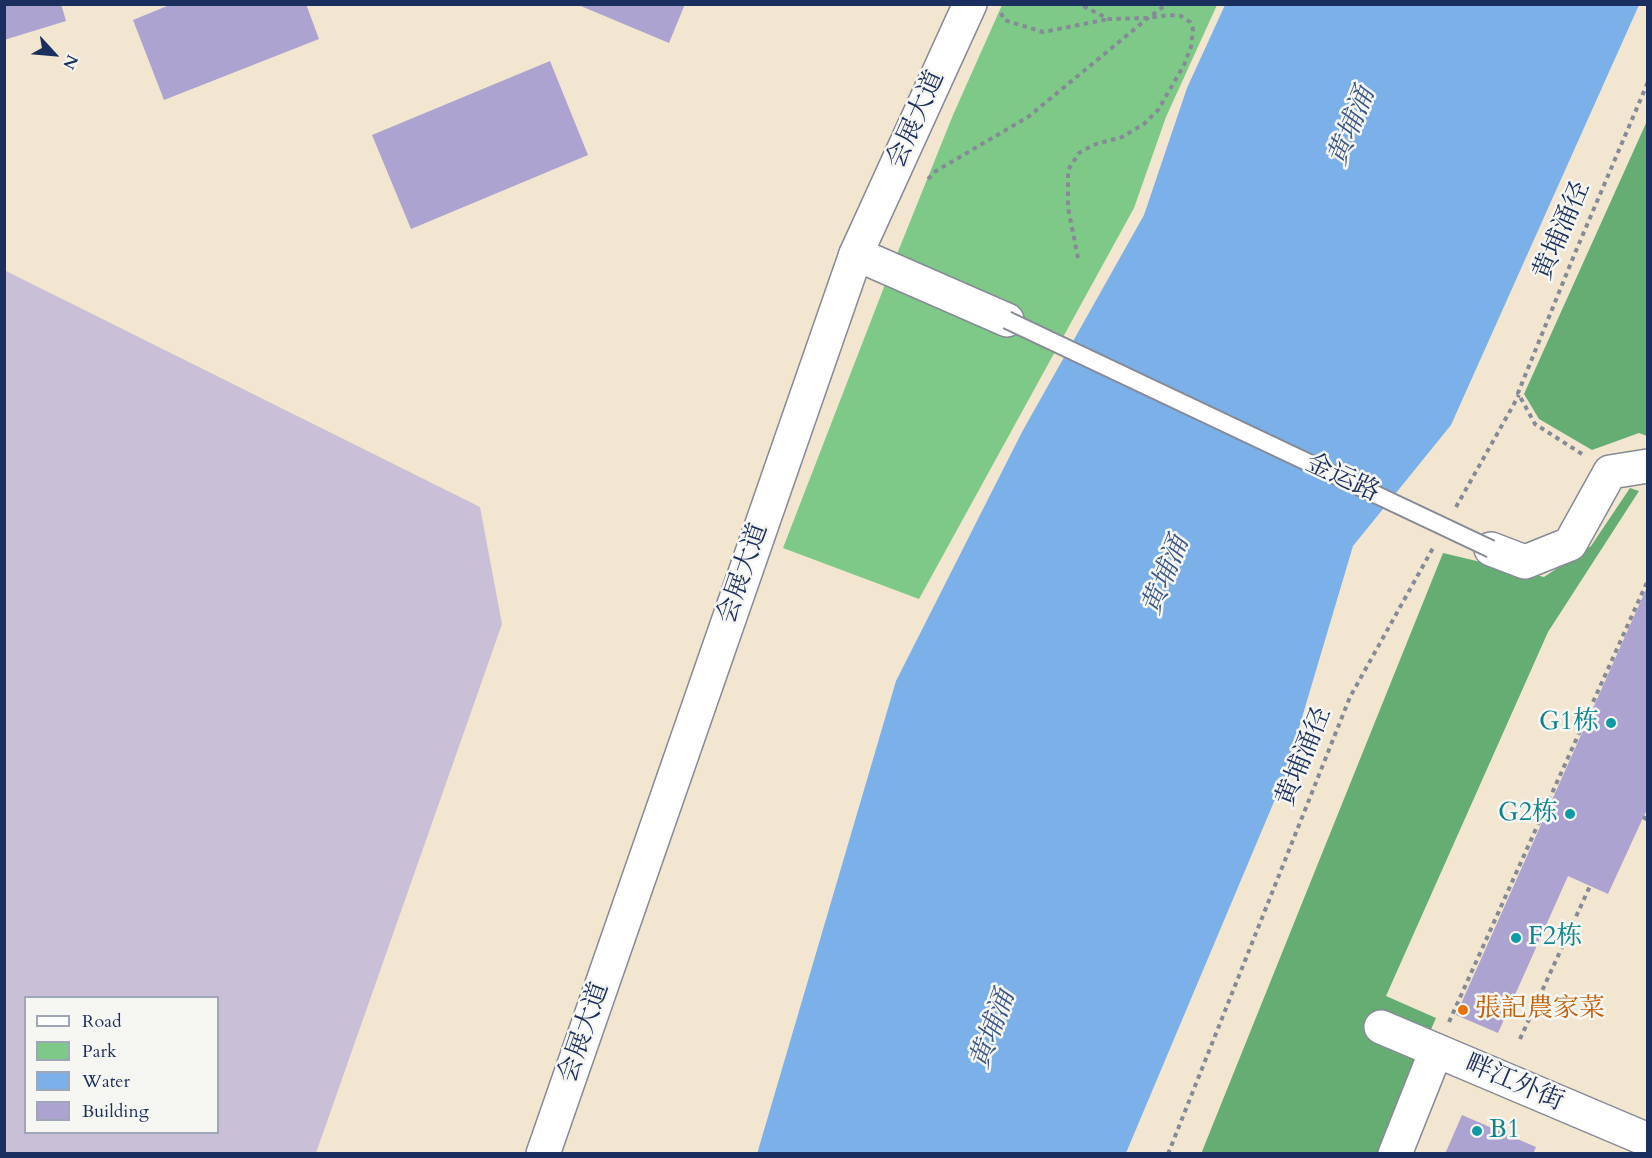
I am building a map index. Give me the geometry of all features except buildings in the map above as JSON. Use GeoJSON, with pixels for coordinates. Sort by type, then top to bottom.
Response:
{"type":"FeatureCollection","features":[{"type":"Feature","properties":{"kind":"street","name":"会展大道"},"geometry":{"type":"LineString","coordinates":[[543,1154],[856,254],[970,4]]}},
{"type":"Feature","properties":{"kind":"street"},"geometry":{"type":"LineString","coordinates":[[856,254],[1007,320]]}},
{"type":"Feature","properties":{"kind":"street"},"geometry":{"type":"LineString","coordinates":[[1610,472],[1647,466]]}},
{"type":"Feature","properties":{"kind":"street","name":"金运路"},"geometry":{"type":"LineString","coordinates":[[1491,549],[1525,562],[1569,544],[1610,472]]}},
{"type":"Feature","properties":{"kind":"street","name":"畔江外街"},"geometry":{"type":"LineString","coordinates":[[1381,1026],[1647,1140]]}},
{"type":"Feature","properties":{"kind":"street"},"geometry":{"type":"LineString","coordinates":[[1395,1154],[1436,1051]]}},
{"type":"Feature","properties":{"kind":"lane","name":"金运路"},"geometry":{"type":"LineString","coordinates":[[1007,320],[1491,549]]}},
{"type":"Feature","properties":{"kind":"path"},"geometry":{"type":"LineString","coordinates":[[997,4],[1004,20],[1043,32],[1110,19],[1170,15],[1181,16],[1194,28],[1191,48],[1184,65],[1158,110],[1144,124],[1122,137],[1094,145],[1079,153],[1068,170],[1068,208],[1078,258]]}},
{"type":"Feature","properties":{"kind":"path"},"geometry":{"type":"LineString","coordinates":[[1084,4],[1085,7],[1110,19]]}},
{"type":"Feature","properties":{"kind":"path"},"geometry":{"type":"LineString","coordinates":[[921,186],[936,171],[1028,117],[1167,4]]}},
{"type":"Feature","properties":{"kind":"path","name":"黄埔涌径"},"geometry":{"type":"LineString","coordinates":[[1455,510],[1519,395],[1575,253],[1647,82]]}},
{"type":"Feature","properties":{"kind":"path"},"geometry":{"type":"LineString","coordinates":[[1519,395],[1535,424],[1610,472]]}},
{"type":"Feature","properties":{"kind":"path","name":"黄埔涌径"},"geometry":{"type":"LineString","coordinates":[[1168,1154],[1350,697],[1437,541]]}},
{"type":"Feature","properties":{"kind":"path"},"geometry":{"type":"LineString","coordinates":[[1436,1051],[1647,580]]}},
{"type":"Feature","properties":{"kind":"path"},"geometry":{"type":"LineString","coordinates":[[1520,1039],[1590,886]]}},
{"type":"Feature","properties":{"kind":"shaded area"},"geometry":{"type":"Polygon","coordinates":[[[4,270],[480,507],[502,624],[316,1153],[5,1153],[4,270]]]}},
{"type":"Feature","properties":{"kind":"green space"},"geometry":{"type":"Polygon","coordinates":[[[1002,5],[1217,5],[1166,117],[1134,208],[919,599],[783,548],[953,115],[1002,5]]]}},
{"type":"Feature","properties":{"kind":"green space"},"geometry":{"type":"Polygon","coordinates":[[[1647,121],[1647,436],[1639,433],[1592,450],[1539,419],[1524,394],[1647,121]]]}},
{"type":"Feature","properties":{"kind":"green space"},"geometry":{"type":"Polygon","coordinates":[[[1630,488],[1639,491],[1548,632],[1386,996],[1436,1018],[1417,1061],[1445,1073],[1414,1153],[1201,1154],[1443,553],[1544,577],[1591,546],[1630,488]]]}},
{"type":"Feature","properties":{"kind":"water","name":"黄埔涌"},"geometry":{"type":"Polygon","coordinates":[[[1225,5],[1639,5],[1451,425],[1353,546],[1284,778],[1126,1153],[757,1154],[896,681],[1022,432],[1144,215],[1187,88],[1225,5]]]}},
{"type":"Feature","properties":{"kind":"place","name":"G1栋"},"geometry":{"type":"Point","coordinates":[1611,723]}},
{"type":"Feature","properties":{"kind":"place","name":"G2栋"},"geometry":{"type":"Point","coordinates":[1570,814]}},
{"type":"Feature","properties":{"kind":"place","name":"F2栋"},"geometry":{"type":"Point","coordinates":[1516,938]}},
{"type":"Feature","properties":{"kind":"place","name":"張記農家菜"},"geometry":{"type":"Point","coordinates":[1463,1010]}},
{"type":"Feature","properties":{"kind":"place","name":"B1"},"geometry":{"type":"Point","coordinates":[1477,1131]}}]}
